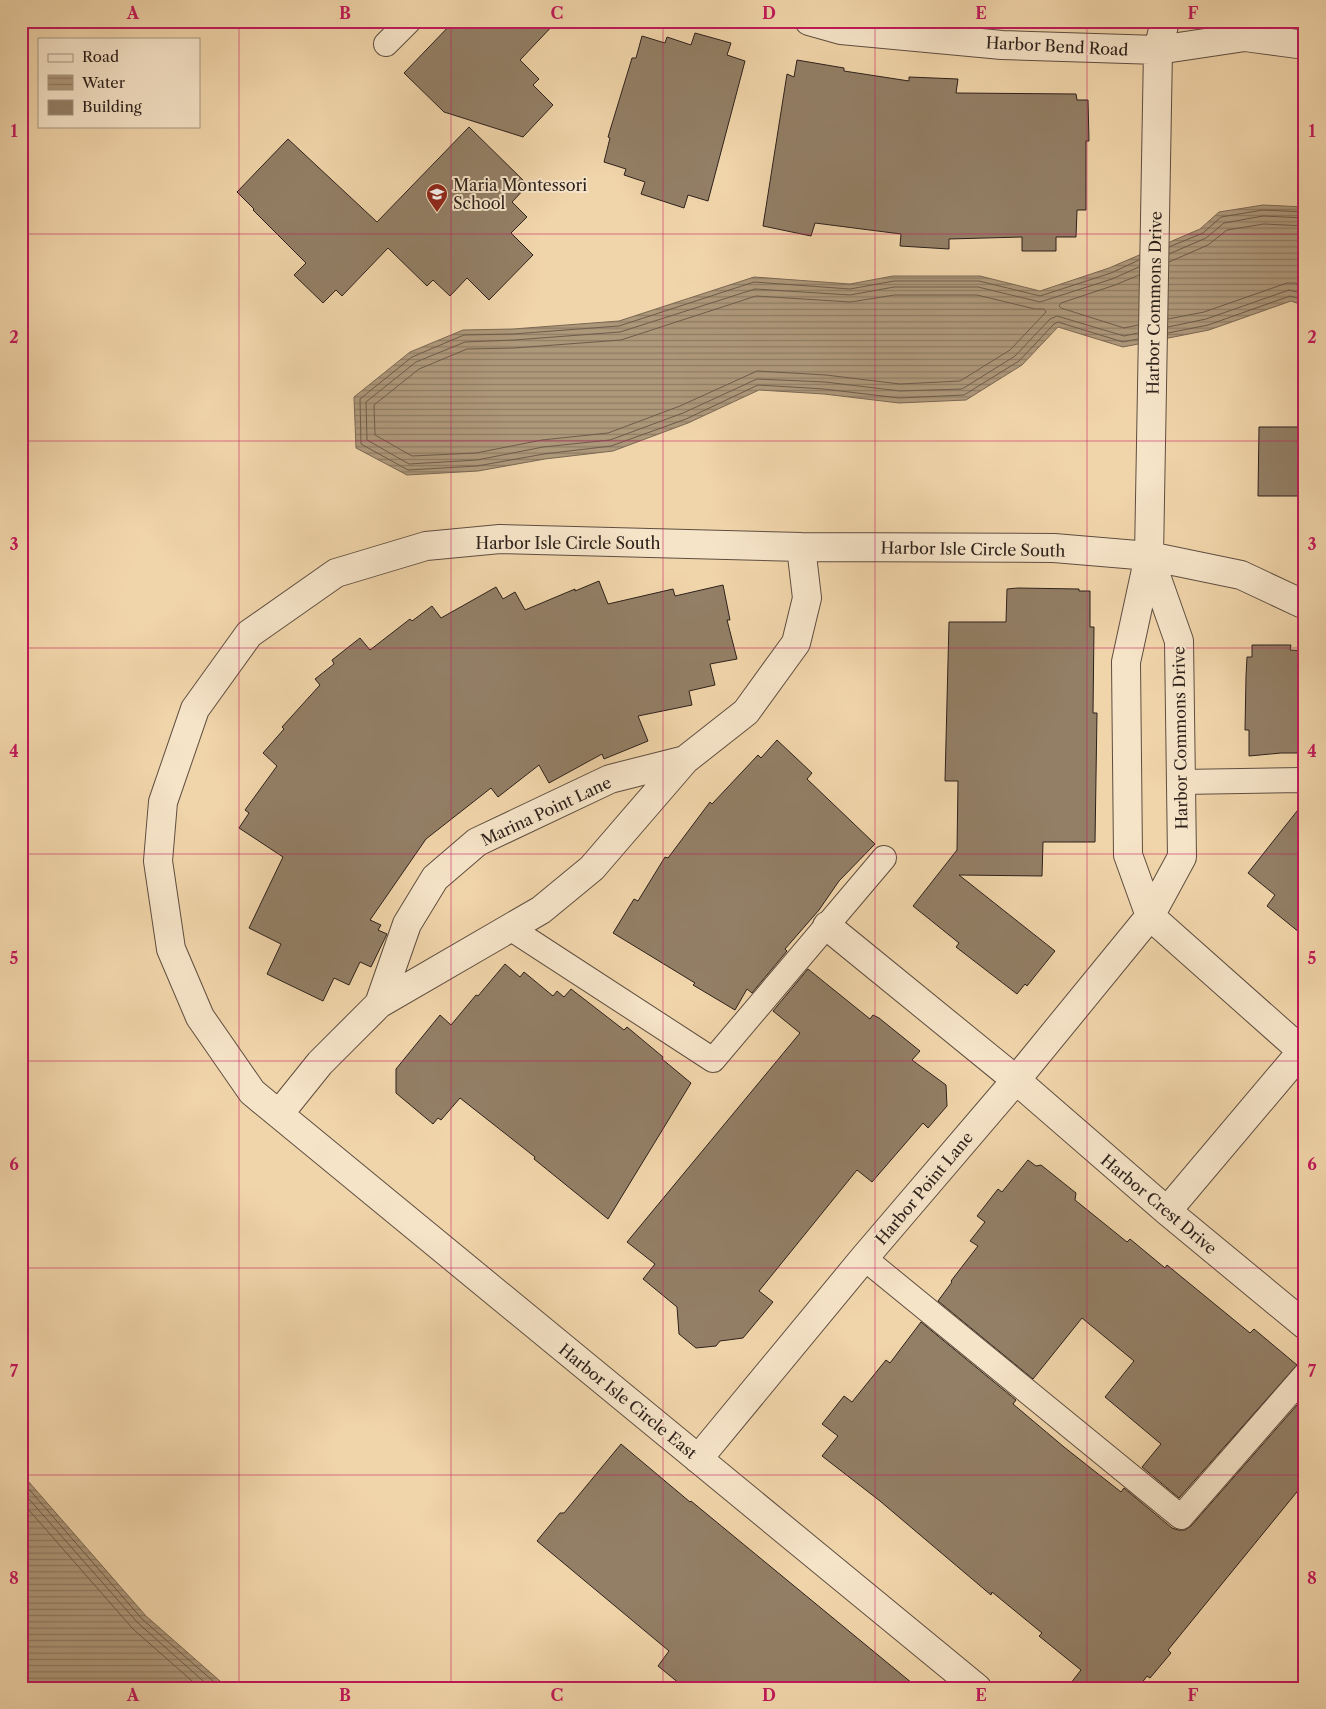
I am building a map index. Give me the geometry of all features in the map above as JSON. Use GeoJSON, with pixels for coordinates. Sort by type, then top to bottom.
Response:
{"type":"FeatureCollection","features":[{"type":"Feature","properties":{"kind":"street","name":"Harbor Bend Road"},"geometry":{"type":"LineString","coordinates":[[809,21],[840,30],[1002,44],[1158,50],[1245,36],[1305,45]]}},
{"type":"Feature","properties":{"kind":"street","name":"Harbor Commons Drive"},"geometry":{"type":"LineString","coordinates":[[1149,21],[1158,50]]}},
{"type":"Feature","properties":{"kind":"street","name":"Harbor Commons Drive"},"geometry":{"type":"LineString","coordinates":[[1165,21],[1158,50],[1149,556],[1126,662],[1128,855],[1150,916],[1302,1051],[1167,1212]]}},
{"type":"Feature","properties":{"kind":"street","name":"Harbor Isle Circle South"},"geometry":{"type":"LineString","coordinates":[[279,1114],[252,1092],[200,1018],[171,949],[158,861],[163,802],[195,709],[249,634],[336,573],[426,546],[500,539],[801,547],[1054,548],[1149,556],[1241,576],[1305,605]]}},
{"type":"Feature","properties":{"kind":"street","name":"Marina Point Lane"},"geometry":{"type":"LineString","coordinates":[[279,1114],[320,1063],[379,1004],[542,910],[592,868],[685,760],[746,712],[796,643],[807,598],[801,547]]}},
{"type":"Feature","properties":{"kind":"street","name":"Harbor Commons Drive"},"geometry":{"type":"LineString","coordinates":[[1149,556],[1179,642],[1182,857],[1150,916]]}},
{"type":"Feature","properties":{"kind":"street","name":"Marina Point Lane"},"geometry":{"type":"LineString","coordinates":[[379,1004],[407,924],[430,885],[435,878],[477,842],[610,779],[685,760]]}},
{"type":"Feature","properties":{"kind":"street","name":"Harbor Point Lane"},"geometry":{"type":"LineString","coordinates":[[698,1458],[864,1258],[1016,1080],[1150,916]]}},
{"type":"Feature","properties":{"kind":"street","name":"Harbor Crest Drive"},"geometry":{"type":"LineString","coordinates":[[827,926],[1016,1080],[1167,1212],[1305,1325]]}},
{"type":"Feature","properties":{"kind":"street","name":"Harbor Isle Circle East"},"geometry":{"type":"LineString","coordinates":[[279,1114],[977,1688]]}},
{"type":"Feature","properties":{"kind":"lane"},"geometry":{"type":"LineString","coordinates":[[386,44],[409,21]]}},
{"type":"Feature","properties":{"kind":"lane"},"geometry":{"type":"LineString","coordinates":[[1181,782],[1302,780],[1305,782]]}},
{"type":"Feature","properties":{"kind":"lane"},"geometry":{"type":"LineString","coordinates":[[510,928],[714,1060],[884,858]]}},
{"type":"Feature","properties":{"kind":"lane"},"geometry":{"type":"LineString","coordinates":[[864,1258],[1181,1517],[1305,1375]]}},
{"type":"Feature","properties":{"kind":"water"},"geometry":{"type":"Polygon","coordinates":[[[1263,205],[1305,207],[1305,306],[1291,301],[1209,330],[1123,347],[1058,327],[1022,365],[966,400],[899,403],[824,394],[759,390],[688,423],[613,451],[545,459],[478,471],[407,475],[356,448],[354,397],[410,352],[463,330],[513,329],[619,321],[754,277],[850,284],[893,276],[980,276],[1040,291],[1109,268],[1200,229],[1219,212],[1263,205]]]}},
{"type":"Feature","properties":{"kind":"water"},"geometry":{"type":"Polygon","coordinates":[[[21,1473],[146,1616],[228,1688],[21,1688],[21,1473]]]}},
{"type":"Feature","properties":{"kind":"building"},"geometry":{"type":"Polygon","coordinates":[[[454,21],[557,21],[520,60],[539,79],[533,85],[553,105],[523,137],[444,112],[404,73],[454,21]]]}},
{"type":"Feature","properties":{"kind":"building"},"geometry":{"type":"Polygon","coordinates":[[[695,33],[731,43],[727,55],[745,61],[708,201],[688,195],[684,208],[641,194],[645,182],[624,175],[626,169],[604,162],[610,138],[608,137],[632,58],[636,58],[642,36],[665,43],[667,37],[691,45],[695,33]]]}},
{"type":"Feature","properties":{"kind":"building"},"geometry":{"type":"Polygon","coordinates":[[[797,60],[844,68],[844,71],[909,81],[909,77],[958,79],[956,93],[1076,94],[1077,100],[1088,100],[1089,141],[1086,141],[1086,210],[1077,210],[1076,237],[1056,237],[1056,251],[1022,251],[1022,237],[949,239],[949,249],[900,246],[901,234],[815,223],[811,236],[763,226],[787,74],[794,77],[797,60]]]}},
{"type":"Feature","properties":{"kind":"building"},"geometry":{"type":"Polygon","coordinates":[[[469,127],[528,185],[512,202],[527,217],[511,233],[533,255],[489,300],[467,278],[450,296],[433,280],[427,286],[388,248],[342,296],[336,290],[323,303],[294,275],[306,263],[237,192],[288,139],[377,222],[469,127]]]}},
{"type":"Feature","properties":{"kind":"building"},"geometry":{"type":"Polygon","coordinates":[[[1259,427],[1305,427],[1305,496],[1258,496],[1259,427]]]}},
{"type":"Feature","properties":{"kind":"building"},"geometry":{"type":"Polygon","coordinates":[[[599,581],[608,604],[673,589],[675,596],[723,585],[730,620],[727,620],[737,659],[710,664],[715,685],[689,691],[692,705],[638,716],[648,741],[604,759],[602,754],[549,783],[539,765],[498,797],[491,788],[426,839],[370,920],[381,925],[378,930],[387,934],[371,967],[360,962],[349,985],[334,978],[323,1001],[267,974],[281,944],[249,928],[283,857],[239,828],[249,813],[245,810],[277,766],[263,753],[284,729],[282,727],[320,685],[315,679],[334,664],[332,660],[360,638],[370,650],[410,619],[412,621],[432,606],[441,618],[496,587],[503,599],[515,592],[525,610],[599,581]]]}},
{"type":"Feature","properties":{"kind":"building"},"geometry":{"type":"Polygon","coordinates":[[[1007,589],[1079,589],[1079,591],[1090,591],[1090,627],[1094,627],[1093,713],[1097,713],[1095,842],[1043,842],[1042,876],[959,875],[1055,951],[1027,986],[1025,984],[1017,994],[956,947],[959,943],[913,906],[957,850],[958,781],[945,781],[949,622],[1006,622],[1007,589]]]}},
{"type":"Feature","properties":{"kind":"building"},"geometry":{"type":"Polygon","coordinates":[[[1252,645],[1291,645],[1290,650],[1305,651],[1305,753],[1249,756],[1249,730],[1245,730],[1246,676],[1247,657],[1252,657],[1252,645]]]}},
{"type":"Feature","properties":{"kind":"building"},"geometry":{"type":"Polygon","coordinates":[[[777,740],[812,773],[807,779],[875,844],[839,881],[819,910],[785,949],[787,951],[752,993],[747,989],[735,1010],[613,933],[634,899],[638,901],[665,857],[668,858],[710,802],[712,804],[758,755],[761,758],[777,740]]]}},
{"type":"Feature","properties":{"kind":"building"},"geometry":{"type":"Polygon","coordinates":[[[1305,801],[1305,937],[1267,906],[1275,895],[1248,873],[1305,801]]]}},
{"type":"Feature","properties":{"kind":"building"},"geometry":{"type":"Polygon","coordinates":[[[505,964],[520,977],[524,972],[553,996],[557,991],[564,997],[571,989],[624,1030],[627,1027],[691,1083],[608,1219],[534,1159],[535,1157],[460,1098],[441,1120],[438,1118],[433,1124],[396,1093],[396,1069],[440,1015],[451,1025],[505,964]]]}},
{"type":"Feature","properties":{"kind":"building"},"geometry":{"type":"Polygon","coordinates":[[[808,969],[870,1019],[873,1015],[879,1018],[920,1051],[912,1060],[946,1085],[947,1106],[928,1128],[923,1123],[872,1182],[857,1170],[759,1291],[773,1302],[743,1338],[720,1341],[716,1346],[696,1348],[679,1334],[677,1307],[643,1279],[655,1264],[627,1242],[800,1033],[773,1011],[808,969]]]}},
{"type":"Feature","properties":{"kind":"building"},"geometry":{"type":"Polygon","coordinates":[[[1028,1160],[1036,1166],[1041,1165],[1076,1193],[1075,1200],[1127,1242],[1130,1239],[1165,1268],[1167,1265],[1250,1333],[1254,1329],[1297,1365],[1179,1498],[1142,1467],[1161,1444],[1105,1397],[1134,1361],[1082,1318],[1033,1379],[938,1301],[978,1246],[970,1241],[985,1222],[977,1216],[998,1189],[1002,1192],[1028,1160]]]}},
{"type":"Feature","properties":{"kind":"building"},"geometry":{"type":"Polygon","coordinates":[[[921,1322],[1016,1400],[1013,1404],[1064,1447],[1121,1492],[1124,1488],[1172,1528],[1178,1530],[1185,1530],[1191,1526],[1305,1396],[1305,1482],[1168,1650],[1171,1653],[1150,1678],[1147,1676],[1138,1688],[1067,1688],[1081,1670],[1039,1636],[1042,1633],[992,1592],[991,1595],[880,1501],[822,1456],[838,1436],[822,1424],[844,1396],[852,1402],[886,1360],[890,1363],[921,1322]]]}},
{"type":"Feature","properties":{"kind":"building"},"geometry":{"type":"Polygon","coordinates":[[[621,1444],[918,1688],[685,1688],[658,1666],[669,1651],[537,1541],[560,1513],[564,1513],[621,1444]]]}},
{"type":"Feature","properties":{"kind":"place","name":"Maria Montessori School"},"geometry":{"type":"Point","coordinates":[437,213]}}]}
